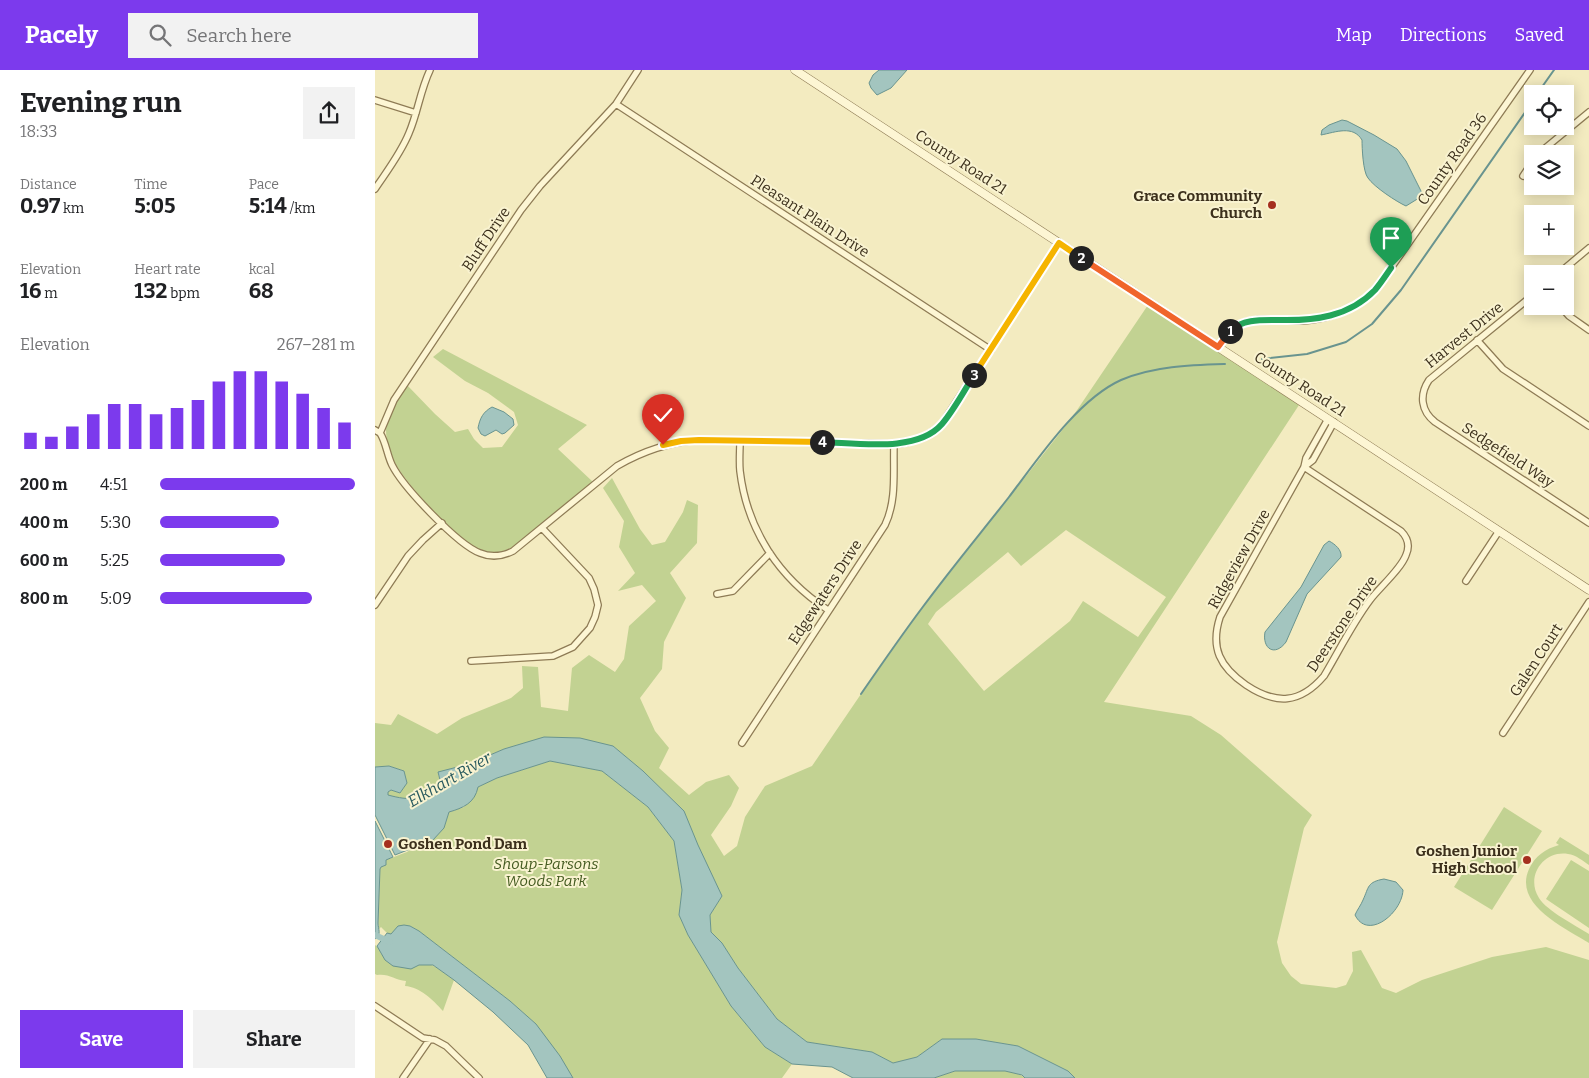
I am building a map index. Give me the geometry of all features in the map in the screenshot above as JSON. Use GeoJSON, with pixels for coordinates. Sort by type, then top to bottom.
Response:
{"type":"FeatureCollection","features":[{"type":"Feature","properties":{"kind":"street"},"geometry":{"type":"LineString","coordinates":[[375,189],[409,133],[421,92],[430,70]]}},
{"type":"Feature","properties":{"kind":"street","name":"Bluff Drive"},"geometry":{"type":"LineString","coordinates":[[377,431],[394,400],[521,210],[540,186],[616,104],[638,70]]}},
{"type":"Feature","properties":{"kind":"street","name":"County Road 21"},"geometry":{"type":"LineString","coordinates":[[795,70],[1589,590]]}},
{"type":"Feature","properties":{"kind":"street","name":"County Road 36"},"geometry":{"type":"LineString","coordinates":[[1218,347],[1228,333],[1245,322],[1261,320],[1302,321],[1323,318],[1355,306],[1368,297],[1377,288],[1530,70]]}},
{"type":"Feature","properties":{"kind":"street"},"geometry":{"type":"LineString","coordinates":[[375,100],[416,113]]}},
{"type":"Feature","properties":{"kind":"street","name":"Pleasant Plain Drive"},"geometry":{"type":"LineString","coordinates":[[616,104],[991,350]]}},
{"type":"Feature","properties":{"kind":"street"},"geometry":{"type":"LineString","coordinates":[[1549,145],[1589,112]]}},
{"type":"Feature","properties":{"kind":"street"},"geometry":{"type":"LineString","coordinates":[[377,431],[383,438],[398,475],[459,541],[480,553],[489,556],[499,556],[513,551],[602,477],[633,456],[663,445],[681,441],[739,440],[894,444],[920,439],[935,431],[942,424],[991,350],[1059,243]]}},
{"type":"Feature","properties":{"kind":"street"},"geometry":{"type":"LineString","coordinates":[[1569,265],[1589,248]]}},
{"type":"Feature","properties":{"kind":"street","name":"Harvest Drive"},"geometry":{"type":"LineString","coordinates":[[1422,401],[1424,389],[1429,380],[1524,302]]}},
{"type":"Feature","properties":{"kind":"street"},"geometry":{"type":"LineString","coordinates":[[1568,315],[1589,330]]}},
{"type":"Feature","properties":{"kind":"street"},"geometry":{"type":"LineString","coordinates":[[1477,340],[1503,369],[1589,426]]}},
{"type":"Feature","properties":{"kind":"street","name":"Sedgefield Way"},"geometry":{"type":"LineString","coordinates":[[1422,401],[1427,414],[1435,422],[1589,523]]}},
{"type":"Feature","properties":{"kind":"street","name":"Ridgeview Drive"},"geometry":{"type":"LineString","coordinates":[[1304,694],[1285,698],[1266,696],[1236,678],[1224,665],[1219,655],[1216,640],[1217,626],[1304,467],[1307,458],[1331,421]]}},
{"type":"Feature","properties":{"kind":"street"},"geometry":{"type":"LineString","coordinates":[[739,440],[740,470],[747,506],[754,524],[770,553],[789,579],[810,598],[828,610]]}},
{"type":"Feature","properties":{"kind":"street","name":"Edgewaters Drive"},"geometry":{"type":"LineString","coordinates":[[742,743],[885,525],[891,513],[893,500],[894,444]]}},
{"type":"Feature","properties":{"kind":"street","name":"Deerstone Drive"},"geometry":{"type":"LineString","coordinates":[[1304,467],[1396,526],[1405,534],[1408,550],[1403,562],[1365,607],[1324,676],[1304,694]]}},
{"type":"Feature","properties":{"kind":"street"},"geometry":{"type":"LineString","coordinates":[[375,605],[408,556],[442,523]]}},
{"type":"Feature","properties":{"kind":"street"},"geometry":{"type":"LineString","coordinates":[[471,661],[553,656],[573,647],[590,628],[598,605],[589,578],[542,528]]}},
{"type":"Feature","properties":{"kind":"street"},"geometry":{"type":"LineString","coordinates":[[1466,581],[1499,531]]}},
{"type":"Feature","properties":{"kind":"street"},"geometry":{"type":"LineString","coordinates":[[717,594],[733,591],[770,553]]}},
{"type":"Feature","properties":{"kind":"street","name":"Galen Court"},"geometry":{"type":"LineString","coordinates":[[1503,732],[1589,602]]}},
{"type":"Feature","properties":{"kind":"street"},"geometry":{"type":"LineString","coordinates":[[375,1006],[425,1039],[439,1041],[450,1048],[479,1078]]}},
{"type":"Feature","properties":{"kind":"street"},"geometry":{"type":"LineString","coordinates":[[403,1078],[430,1039]]}},
{"type":"Feature","properties":{"kind":"green space"},"geometry":{"type":"Polygon","coordinates":[[[1148,305],[1299,405],[1104,702],[1191,716],[1221,735],[1312,815],[1304,828],[1277,942],[1282,963],[1291,976],[1301,984],[1336,988],[1346,985],[1353,971],[1352,952],[1361,950],[1382,988],[1396,993],[1422,980],[1492,957],[1546,947],[1589,960],[1589,1078],[1075,1078],[1068,1071],[1018,1046],[976,1039],[942,1039],[917,1057],[893,1063],[872,1052],[807,1042],[777,1019],[738,968],[722,943],[711,932],[710,915],[722,896],[697,845],[684,811],[643,771],[613,746],[544,738],[504,749],[469,764],[438,773],[442,788],[428,795],[416,799],[403,799],[387,795],[391,790],[400,793],[407,783],[404,771],[389,766],[375,767],[375,723],[391,725],[398,714],[437,734],[462,718],[511,698],[523,688],[522,666],[538,667],[541,707],[568,711],[572,668],[589,655],[615,672],[624,659],[629,626],[656,601],[642,585],[618,591],[635,573],[619,547],[624,521],[603,488],[612,478],[640,529],[652,545],[665,542],[683,512],[687,500],[698,505],[697,543],[670,573],[686,598],[664,642],[662,669],[640,698],[655,731],[669,748],[659,768],[689,795],[706,782],[729,775],[739,788],[731,806],[711,835],[724,856],[737,846],[745,817],[765,786],[812,766],[922,608],[1071,419],[1148,305]],[[1066,530],[1021,566],[1008,552],[936,612],[928,624],[984,691],[1070,621],[1083,601],[1138,637],[1166,597],[1066,530]]]}},
{"type":"Feature","properties":{"kind":"green space"},"geometry":{"type":"Polygon","coordinates":[[[443,349],[587,425],[558,449],[593,482],[517,545],[505,550],[497,552],[484,551],[462,538],[422,499],[401,473],[391,455],[386,430],[388,418],[393,406],[407,385],[455,432],[468,429],[483,448],[502,447],[518,425],[514,412],[488,393],[465,381],[433,357],[443,349]]]}},
{"type":"Feature","properties":{"kind":"green space","name":"Shoup-Parsons Woods Park"},"geometry":{"type":"Polygon","coordinates":[[[550,761],[602,771],[648,807],[674,841],[682,890],[679,915],[688,935],[731,1006],[765,1047],[792,1064],[782,1078],[559,1078],[536,1024],[510,1001],[410,926],[391,934],[388,934],[381,927],[379,929],[380,869],[386,865],[386,860],[407,852],[444,828],[449,812],[464,807],[478,787],[497,778],[550,761]]]}},
{"type":"Feature","properties":{"kind":"green space"},"geometry":{"type":"Polygon","coordinates":[[[1504,807],[1542,831],[1492,910],[1454,887],[1504,807]]]}},
{"type":"Feature","properties":{"kind":"green space"},"geometry":{"type":"Polygon","coordinates":[[[1560,837],[1589,855],[1589,865],[1579,858],[1568,854],[1551,856],[1539,866],[1534,881],[1535,890],[1548,908],[1589,934],[1589,943],[1544,914],[1528,894],[1526,882],[1531,864],[1541,854],[1559,845],[1556,843],[1560,837]]]}},
{"type":"Feature","properties":{"kind":"green space"},"geometry":{"type":"Polygon","coordinates":[[[1571,860],[1589,871],[1589,928],[1546,899],[1571,860]]]}},
{"type":"Feature","properties":{"kind":"green space"},"geometry":{"type":"Polygon","coordinates":[[[375,945],[380,949],[381,954],[415,967],[426,964],[431,965],[454,980],[443,1011],[421,991],[405,986],[406,981],[375,974],[375,945]]]}},
{"type":"Feature","properties":{"kind":"green space"},"geometry":{"type":"Polygon","coordinates":[[[955,1071],[1001,1071],[1018,1074],[1025,1078],[934,1078],[955,1071]]]}},
{"type":"Feature","properties":{"kind":"water"},"geometry":{"type":"Polygon","coordinates":[[[879,70],[907,70],[891,88],[877,95],[869,83],[873,75],[879,70]]]}},
{"type":"Feature","properties":{"kind":"water"},"geometry":{"type":"Polygon","coordinates":[[[1342,120],[1374,135],[1397,149],[1406,161],[1422,193],[1419,198],[1406,206],[1371,182],[1365,171],[1362,140],[1354,132],[1338,131],[1321,135],[1322,130],[1329,125],[1342,120]]]}},
{"type":"Feature","properties":{"kind":"water"},"geometry":{"type":"Polygon","coordinates":[[[492,407],[504,412],[513,419],[514,425],[505,433],[502,434],[496,430],[485,436],[481,434],[478,428],[484,413],[492,407]]]}},
{"type":"Feature","properties":{"kind":"water"},"geometry":{"type":"Polygon","coordinates":[[[1329,541],[1338,547],[1341,557],[1307,594],[1286,642],[1278,649],[1270,649],[1265,643],[1265,632],[1301,587],[1324,545],[1329,541]]]}},
{"type":"Feature","properties":{"kind":"water","name":"Elkhart River"},"geometry":{"type":"Polygon","coordinates":[[[544,737],[580,738],[613,746],[643,771],[684,811],[722,896],[710,915],[711,932],[722,943],[738,968],[777,1019],[807,1042],[872,1052],[893,1063],[917,1057],[942,1039],[976,1039],[1018,1046],[1068,1071],[1075,1078],[1025,1078],[1022,1075],[1005,1071],[955,1071],[934,1078],[853,1078],[832,1067],[792,1064],[765,1047],[731,1006],[688,935],[679,915],[682,890],[674,841],[648,807],[602,771],[550,761],[497,778],[478,787],[474,797],[468,804],[449,812],[444,828],[433,840],[395,855],[375,815],[375,767],[389,766],[404,771],[407,783],[400,793],[391,790],[388,792],[388,795],[409,799],[422,797],[442,788],[438,772],[469,764],[504,749],[544,737]]]}},
{"type":"Feature","properties":{"kind":"water"},"geometry":{"type":"Polygon","coordinates":[[[375,821],[393,857],[386,860],[386,865],[380,869],[379,933],[375,939],[375,821]]]}},
{"type":"Feature","properties":{"kind":"water"},"geometry":{"type":"Polygon","coordinates":[[[1384,879],[1396,882],[1403,890],[1397,907],[1391,915],[1376,925],[1368,925],[1361,922],[1355,915],[1368,888],[1374,882],[1384,879]]]}},
{"type":"Feature","properties":{"kind":"water"},"geometry":{"type":"Polygon","coordinates":[[[404,925],[419,931],[510,1001],[536,1024],[560,1056],[573,1078],[547,1078],[528,1045],[493,1012],[433,965],[419,965],[411,969],[393,966],[385,960],[377,946],[387,933],[391,934],[398,926],[404,925]]]}},
{"type":"Feature","properties":{"kind":"waterway"},"geometry":{"type":"LineString","coordinates":[[1543,85],[1554,70]]}},
{"type":"Feature","properties":{"kind":"waterway"},"geometry":{"type":"LineString","coordinates":[[1262,359],[1307,354],[1346,342],[1372,324],[1401,290],[1524,114]]}},
{"type":"Feature","properties":{"kind":"waterway"},"geometry":{"type":"LineString","coordinates":[[861,694],[933,594],[1059,432],[1089,401],[1105,389],[1133,375],[1159,369],[1225,364]]}},
{"type":"Feature","properties":{"kind":"waterway"},"geometry":{"type":"LineString","coordinates":[[375,935],[390,942]]}},
{"type":"Feature","properties":{"kind":"place","name":"Grace Community Church"},"geometry":{"type":"Point","coordinates":[1272,205]}},
{"type":"Feature","properties":{"kind":"place","name":"Goshen Pond Dam"},"geometry":{"type":"Point","coordinates":[388,844]}},
{"type":"Feature","properties":{"kind":"place","name":"Goshen Junior High School"},"geometry":{"type":"Point","coordinates":[1527,860]}},
{"type":"Feature","properties":{"kind":"route"},"geometry":{"type":"LineString","coordinates":[[663,445],[699,440],[894,444],[913,441],[927,436],[942,424],[1059,243],[1218,347],[1228,333],[1245,322],[1261,320],[1302,321],[1340,313],[1368,297],[1391,268]]}}]}
